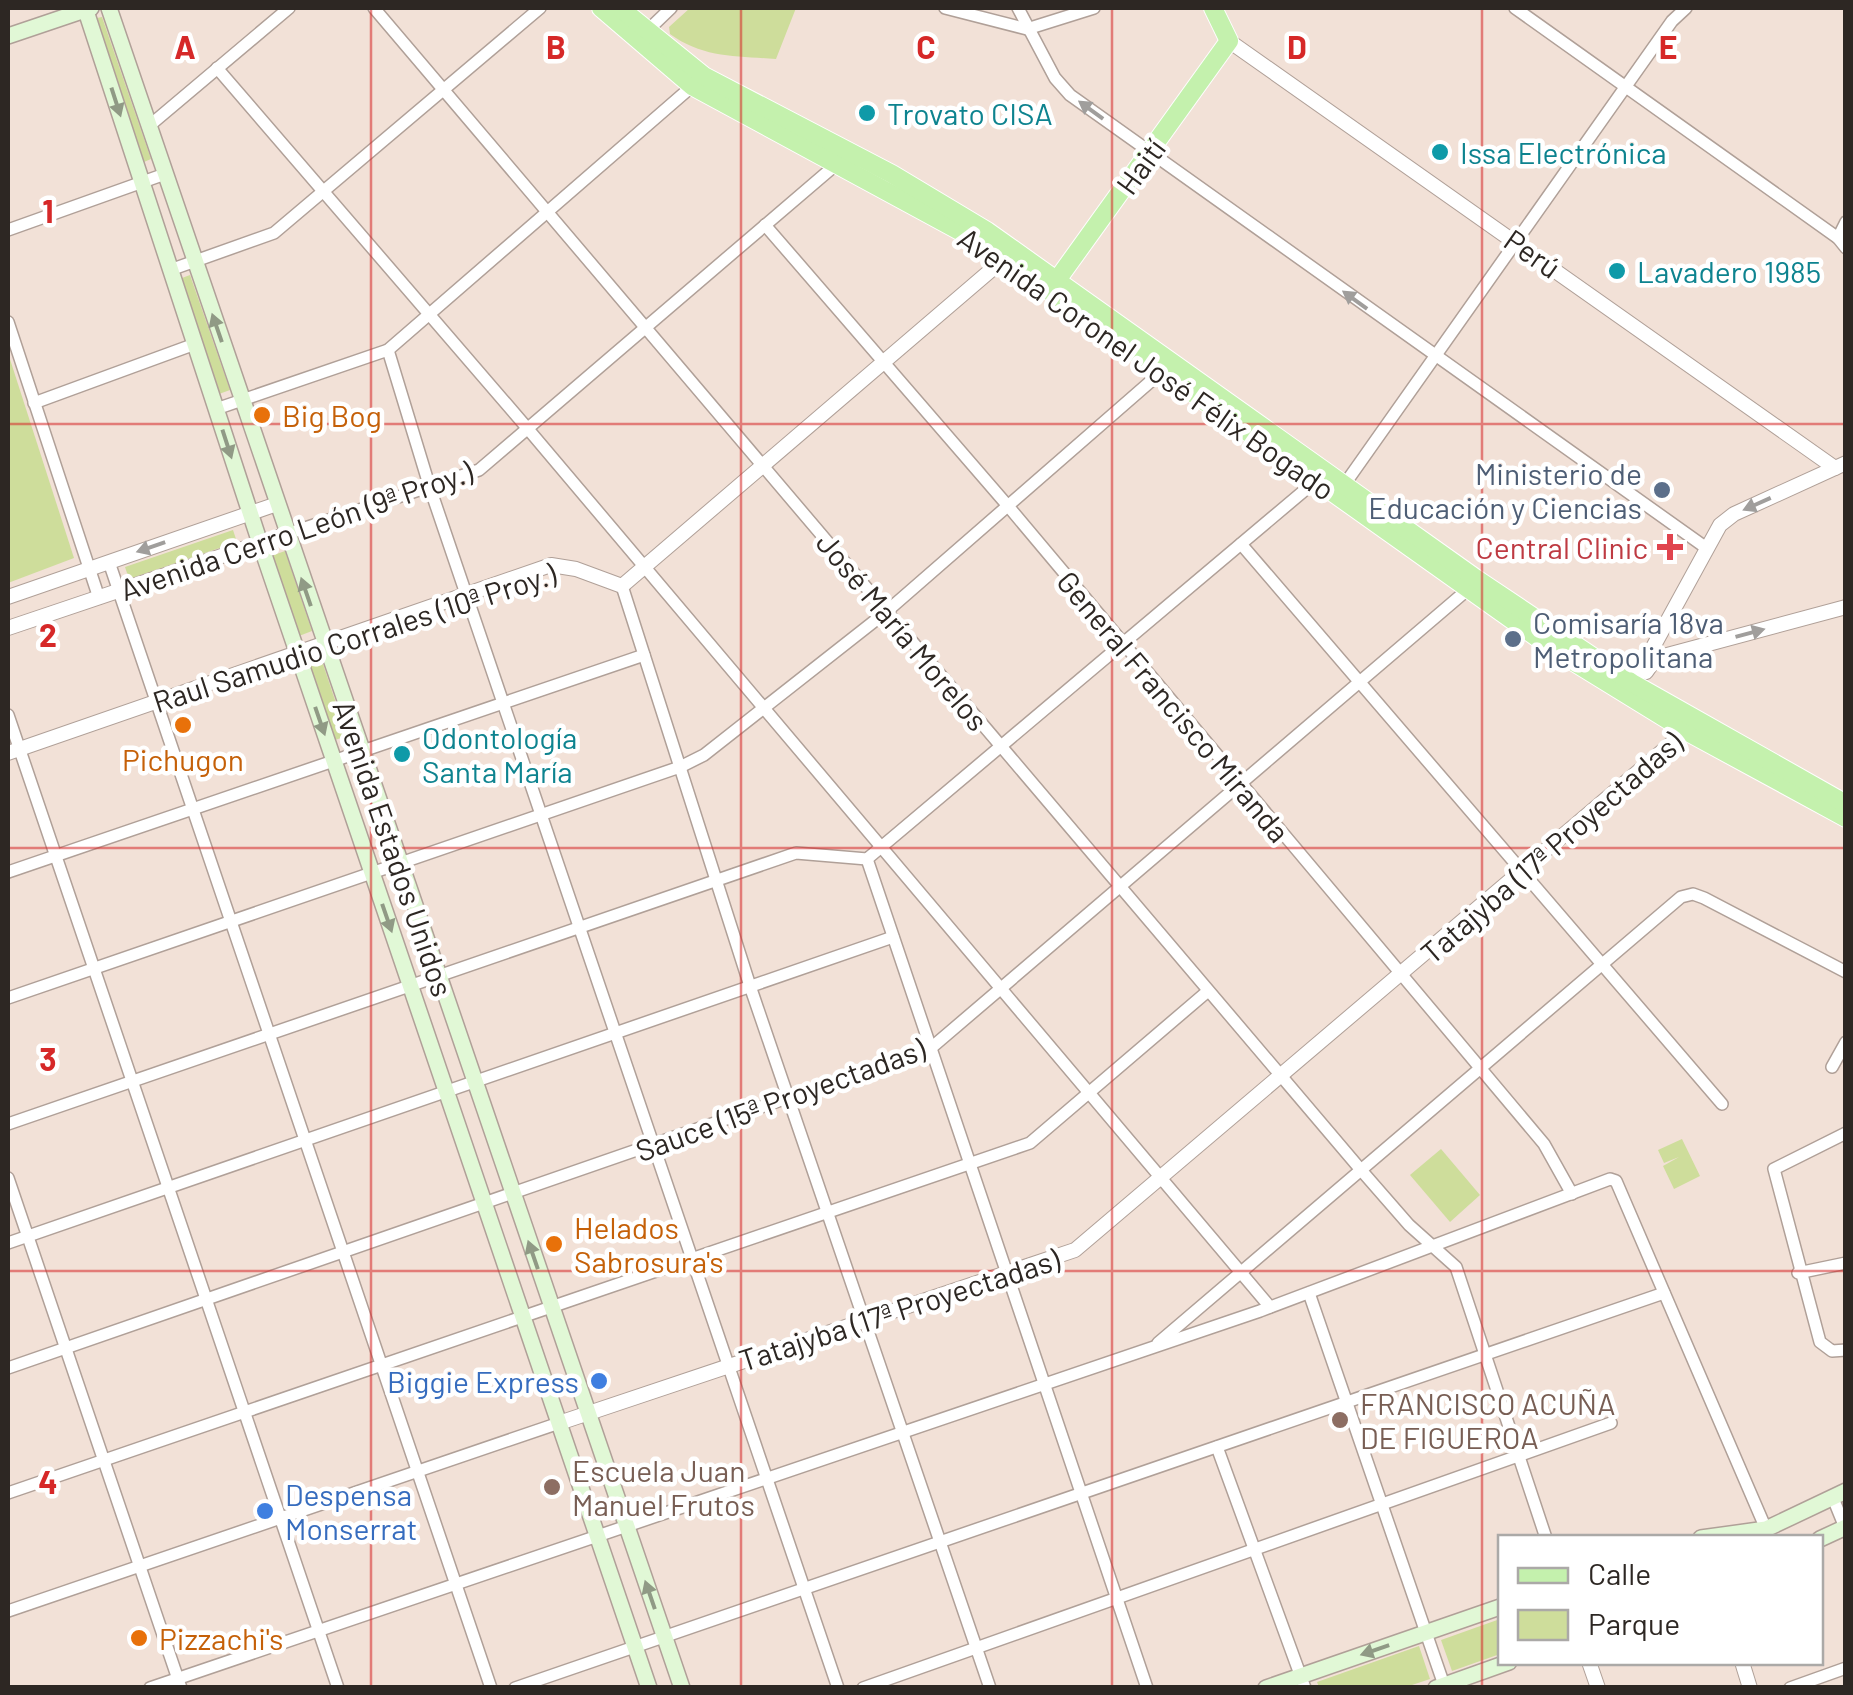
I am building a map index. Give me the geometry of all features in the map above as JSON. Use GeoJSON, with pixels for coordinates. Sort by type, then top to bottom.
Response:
{"type":"FeatureCollection","features":[{"type":"Feature","properties":{"kind":"main road","name":"Avenida Estados Unidos"},"geometry":{"type":"LineString","coordinates":[[87,8],[260,544],[649,1688]]}},
{"type":"Feature","properties":{"kind":"main road"},"geometry":{"type":"LineString","coordinates":[[8,36],[64,12],[87,8]]}},
{"type":"Feature","properties":{"kind":"main road","name":"Avenida Estados Unidos"},"geometry":{"type":"LineString","coordinates":[[109,8],[682,1688]]}},
{"type":"Feature","properties":{"kind":"main road","name":"Avenida Coronel José Félix Bogado"},"geometry":{"type":"LineString","coordinates":[[601,8],[698,81],[1004,259],[1054,284]]}},
{"type":"Feature","properties":{"kind":"main road","name":"Avenida Coronel José Félix Bogado"},"geometry":{"type":"LineString","coordinates":[[620,8],[641,37]]}},
{"type":"Feature","properties":{"kind":"main road"},"geometry":{"type":"LineString","coordinates":[[1213,8],[1228,41]]}},
{"type":"Feature","properties":{"kind":"main road","name":"Haití"},"geometry":{"type":"LineString","coordinates":[[1054,284],[1228,41]]}},
{"type":"Feature","properties":{"kind":"main road","name":"Avenida Coronel José Félix Bogado"},"geometry":{"type":"LineString","coordinates":[[698,81],[905,182],[1054,284],[1472,585],[1633,692],[1846,818]]}},
{"type":"Feature","properties":{"kind":"main road","name":"Avenida Coronel José Félix Bogado"},"geometry":{"type":"LineString","coordinates":[[1692,727],[1846,804]]}},
{"type":"Feature","properties":{"kind":"main road"},"geometry":{"type":"LineString","coordinates":[[1721,1535],[1766,1528],[1839,1494]]}},
{"type":"Feature","properties":{"kind":"main road"},"geometry":{"type":"LineString","coordinates":[[1266,1688],[1303,1682],[1498,1607]]}},
{"type":"Feature","properties":{"kind":"main road"},"geometry":{"type":"LineString","coordinates":[[1440,1686],[1500,1665]]}},
{"type":"Feature","properties":{"kind":"street"},"geometry":{"type":"LineString","coordinates":[[149,126],[289,8]]}},
{"type":"Feature","properties":{"kind":"street","name":"José María Morelos"},"geometry":{"type":"LineString","coordinates":[[374,8],[1281,1078],[1408,1225],[1456,1267],[1545,1535]]}},
{"type":"Feature","properties":{"kind":"street"},"geometry":{"type":"LineString","coordinates":[[170,270],[274,233],[540,8]]}},
{"type":"Feature","properties":{"kind":"street"},"geometry":{"type":"LineString","coordinates":[[641,37],[671,8]]}},
{"type":"Feature","properties":{"kind":"street"},"geometry":{"type":"LineString","coordinates":[[946,8],[1027,29],[1094,8]]}},
{"type":"Feature","properties":{"kind":"street"},"geometry":{"type":"LineString","coordinates":[[1018,8],[1062,88],[1705,547]]}},
{"type":"Feature","properties":{"kind":"street"},"geometry":{"type":"LineString","coordinates":[[1515,8],[1842,243],[1846,222]]}},
{"type":"Feature","properties":{"kind":"street"},"geometry":{"type":"LineString","coordinates":[[1340,490],[1626,86],[1686,8]]}},
{"type":"Feature","properties":{"kind":"street","name":"Perú"},"geometry":{"type":"LineString","coordinates":[[1228,41],[1840,466]]}},
{"type":"Feature","properties":{"kind":"street"},"geometry":{"type":"LineString","coordinates":[[217,68],[528,428],[1270,1308]]}},
{"type":"Feature","properties":{"kind":"street"},"geometry":{"type":"LineString","coordinates":[[216,409],[388,350],[698,81]]}},
{"type":"Feature","properties":{"kind":"street","name":"Avenida Cerro León (9ª Proy.)"},"geometry":{"type":"LineString","coordinates":[[8,628],[479,470],[839,162]]}},
{"type":"Feature","properties":{"kind":"street"},"geometry":{"type":"LineString","coordinates":[[8,230],[165,174]]}},
{"type":"Feature","properties":{"kind":"street","name":"General Francisco Miranda"},"geometry":{"type":"LineString","coordinates":[[765,225],[1008,506],[1238,785],[1481,1068],[1544,1144],[1572,1194]]}},
{"type":"Feature","properties":{"kind":"street"},"geometry":{"type":"LineString","coordinates":[[990,1688],[750,986],[622,586],[1004,259]]}},
{"type":"Feature","properties":{"kind":"street"},"geometry":{"type":"LineString","coordinates":[[8,322],[98,598]]}},
{"type":"Feature","properties":{"kind":"street"},"geometry":{"type":"LineString","coordinates":[[34,403],[195,344]]}},
{"type":"Feature","properties":{"kind":"street"},"geometry":{"type":"LineString","coordinates":[[388,350],[430,488],[838,1688]]}},
{"type":"Feature","properties":{"kind":"street"},"geometry":{"type":"LineString","coordinates":[[8,998],[680,768],[726,740],[886,612],[1166,368]]}},
{"type":"Feature","properties":{"kind":"street"},"geometry":{"type":"LineString","coordinates":[[1633,692],[1705,547],[1734,514],[1840,466]]}},
{"type":"Feature","properties":{"kind":"street"},"geometry":{"type":"LineString","coordinates":[[8,1124],[796,852],[867,860],[1125,646],[1320,477]]}},
{"type":"Feature","properties":{"kind":"street","name":"Avenida Cerro León (9ª Proy.)"},"geometry":{"type":"LineString","coordinates":[[8,597],[276,504]]}},
{"type":"Feature","properties":{"kind":"street"},"geometry":{"type":"LineString","coordinates":[[1240,544],[1722,1104]]}},
{"type":"Feature","properties":{"kind":"street"},"geometry":{"type":"LineString","coordinates":[[109,562],[491,1688]]}},
{"type":"Feature","properties":{"kind":"street","name":"Raul Samudio Corrales (10ª Proy.)"},"geometry":{"type":"LineString","coordinates":[[13,751],[560,564],[622,586]]}},
{"type":"Feature","properties":{"kind":"street","name":"Sauce (15ª Proyectadas)"},"geometry":{"type":"LineString","coordinates":[[8,1368],[931,1048],[1472,585]]}},
{"type":"Feature","properties":{"kind":"street"},"geometry":{"type":"LineString","coordinates":[[1633,692],[1656,658],[1846,607]]}},
{"type":"Feature","properties":{"kind":"street"},"geometry":{"type":"LineString","coordinates":[[1669,614],[1671,642],[1690,649]]}},
{"type":"Feature","properties":{"kind":"street"},"geometry":{"type":"LineString","coordinates":[[8,872],[644,655]]}},
{"type":"Feature","properties":{"kind":"street"},"geometry":{"type":"LineString","coordinates":[[8,716],[13,751],[94,968],[338,1688]]}},
{"type":"Feature","properties":{"kind":"street","name":"Tatajyba (17ª Proyectadas)"},"geometry":{"type":"LineString","coordinates":[[8,1611],[1076,1250],[1692,727]]}},
{"type":"Feature","properties":{"kind":"street"},"geometry":{"type":"LineString","coordinates":[[867,860],[1147,1688]]}},
{"type":"Feature","properties":{"kind":"street"},"geometry":{"type":"LineString","coordinates":[[1152,1348],[1681,897],[1693,894],[1846,972]]}},
{"type":"Feature","properties":{"kind":"street"},"geometry":{"type":"LineString","coordinates":[[8,1243],[893,937]]}},
{"type":"Feature","properties":{"kind":"street"},"geometry":{"type":"LineString","coordinates":[[8,1493],[829,1216],[1044,1135],[1208,991]]}},
{"type":"Feature","properties":{"kind":"street"},"geometry":{"type":"LineString","coordinates":[[1832,1067],[1846,1042]]}},
{"type":"Feature","properties":{"kind":"street"},"geometry":{"type":"LineString","coordinates":[[1846,1133],[1774,1170],[1798,1273],[1820,1342],[1832,1351],[1846,1350]]}},
{"type":"Feature","properties":{"kind":"street"},"geometry":{"type":"LineString","coordinates":[[8,1178],[179,1683]]}},
{"type":"Feature","properties":{"kind":"street"},"geometry":{"type":"LineString","coordinates":[[150,1688],[179,1683],[456,1583],[1270,1308],[1614,1179],[1766,1528]]}},
{"type":"Feature","properties":{"kind":"street"},"geometry":{"type":"LineString","coordinates":[[1798,1273],[1846,1262]]}},
{"type":"Feature","properties":{"kind":"street"},"geometry":{"type":"LineString","coordinates":[[1309,1293],[1426,1632],[1440,1686]]}},
{"type":"Feature","properties":{"kind":"street"},"geometry":{"type":"LineString","coordinates":[[515,1688],[1664,1293]]}},
{"type":"Feature","properties":{"kind":"street"},"geometry":{"type":"LineString","coordinates":[[863,1688],[1520,1459],[1612,1423]]}},
{"type":"Feature","properties":{"kind":"street"},"geometry":{"type":"LineString","coordinates":[[1217,1446],[1303,1682]]}},
{"type":"Feature","properties":{"kind":"street"},"geometry":{"type":"LineString","coordinates":[[1839,1494],[1845,1528]]}},
{"type":"Feature","properties":{"kind":"street"},"geometry":{"type":"LineString","coordinates":[[1790,1688],[1846,1668]]}},
{"type":"Feature","properties":{"kind":"green space"},"geometry":{"type":"Polygon","coordinates":[[[690,8],[796,8],[776,59],[720,54],[682,42],[670,34],[669,27],[690,8]]]}},
{"type":"Feature","properties":{"kind":"green space"},"geometry":{"type":"Polygon","coordinates":[[[102,17],[151,159],[144,162],[97,18],[102,17]]]}},
{"type":"Feature","properties":{"kind":"green space"},"geometry":{"type":"Polygon","coordinates":[[[190,275],[230,390],[219,394],[182,278],[190,275]]]}},
{"type":"Feature","properties":{"kind":"green space"},"geometry":{"type":"Polygon","coordinates":[[[8,353],[74,558],[8,583],[8,353]]]}},
{"type":"Feature","properties":{"kind":"green space"},"geometry":{"type":"Polygon","coordinates":[[[233,530],[237,542],[129,579],[125,567],[233,530]]]}},
{"type":"Feature","properties":{"kind":"green space"},"geometry":{"type":"Polygon","coordinates":[[[285,551],[312,631],[299,636],[271,556],[285,551]]]}},
{"type":"Feature","properties":{"kind":"green space"},"geometry":{"type":"Polygon","coordinates":[[[322,661],[347,736],[335,740],[309,665],[322,661]]]}},
{"type":"Feature","properties":{"kind":"green space"},"geometry":{"type":"Polygon","coordinates":[[[1682,1139],[1700,1176],[1674,1189],[1663,1166],[1679,1157],[1664,1163],[1658,1150],[1682,1139]]]}},
{"type":"Feature","properties":{"kind":"green space"},"geometry":{"type":"Polygon","coordinates":[[[1441,1149],[1480,1195],[1450,1222],[1410,1175],[1441,1149]]]}},
{"type":"Feature","properties":{"kind":"green space"},"geometry":{"type":"Polygon","coordinates":[[[1498,1620],[1498,1655],[1452,1671],[1441,1640],[1498,1620]]]}},
{"type":"Feature","properties":{"kind":"green space"},"geometry":{"type":"Polygon","coordinates":[[[1419,1646],[1430,1679],[1406,1687],[1319,1687],[1317,1682],[1419,1646]]]}},
{"type":"Feature","properties":{"kind":"place","name":"Trovato CISA"},"geometry":{"type":"Point","coordinates":[867,113]}},
{"type":"Feature","properties":{"kind":"place","name":"Issa Electrónica"},"geometry":{"type":"Point","coordinates":[1440,152]}},
{"type":"Feature","properties":{"kind":"place","name":"Lavadero 1985"},"geometry":{"type":"Point","coordinates":[1617,271]}},
{"type":"Feature","properties":{"kind":"place","name":"Big Bog"},"geometry":{"type":"Point","coordinates":[262,415]}},
{"type":"Feature","properties":{"kind":"place","name":"Ministerio de Educación y Ciencias"},"geometry":{"type":"Point","coordinates":[1662,490]}},
{"type":"Feature","properties":{"kind":"place","name":"Central Clinic"},"geometry":{"type":"Point","coordinates":[1670,547]}},
{"type":"Feature","properties":{"kind":"place","name":"Comisaría 18va Metropolitana"},"geometry":{"type":"Point","coordinates":[1513,639]}},
{"type":"Feature","properties":{"kind":"place","name":"Pichugon"},"geometry":{"type":"Point","coordinates":[183,725]}},
{"type":"Feature","properties":{"kind":"place","name":"Odontología Santa María"},"geometry":{"type":"Point","coordinates":[402,754]}},
{"type":"Feature","properties":{"kind":"place","name":"Helados Sabrosura's"},"geometry":{"type":"Point","coordinates":[554,1244]}},
{"type":"Feature","properties":{"kind":"place","name":"Biggie Express"},"geometry":{"type":"Point","coordinates":[599,1381]}},
{"type":"Feature","properties":{"kind":"place","name":"FRANCISCO ACUÑA DE FIGUEROA"},"geometry":{"type":"Point","coordinates":[1340,1420]}},
{"type":"Feature","properties":{"kind":"place","name":"Escuela Juan Manuel Frutos"},"geometry":{"type":"Point","coordinates":[552,1487]}},
{"type":"Feature","properties":{"kind":"place","name":"Despensa Monserrat"},"geometry":{"type":"Point","coordinates":[265,1511]}},
{"type":"Feature","properties":{"kind":"place","name":"Pizzachi's"},"geometry":{"type":"Point","coordinates":[139,1638]}}]}
